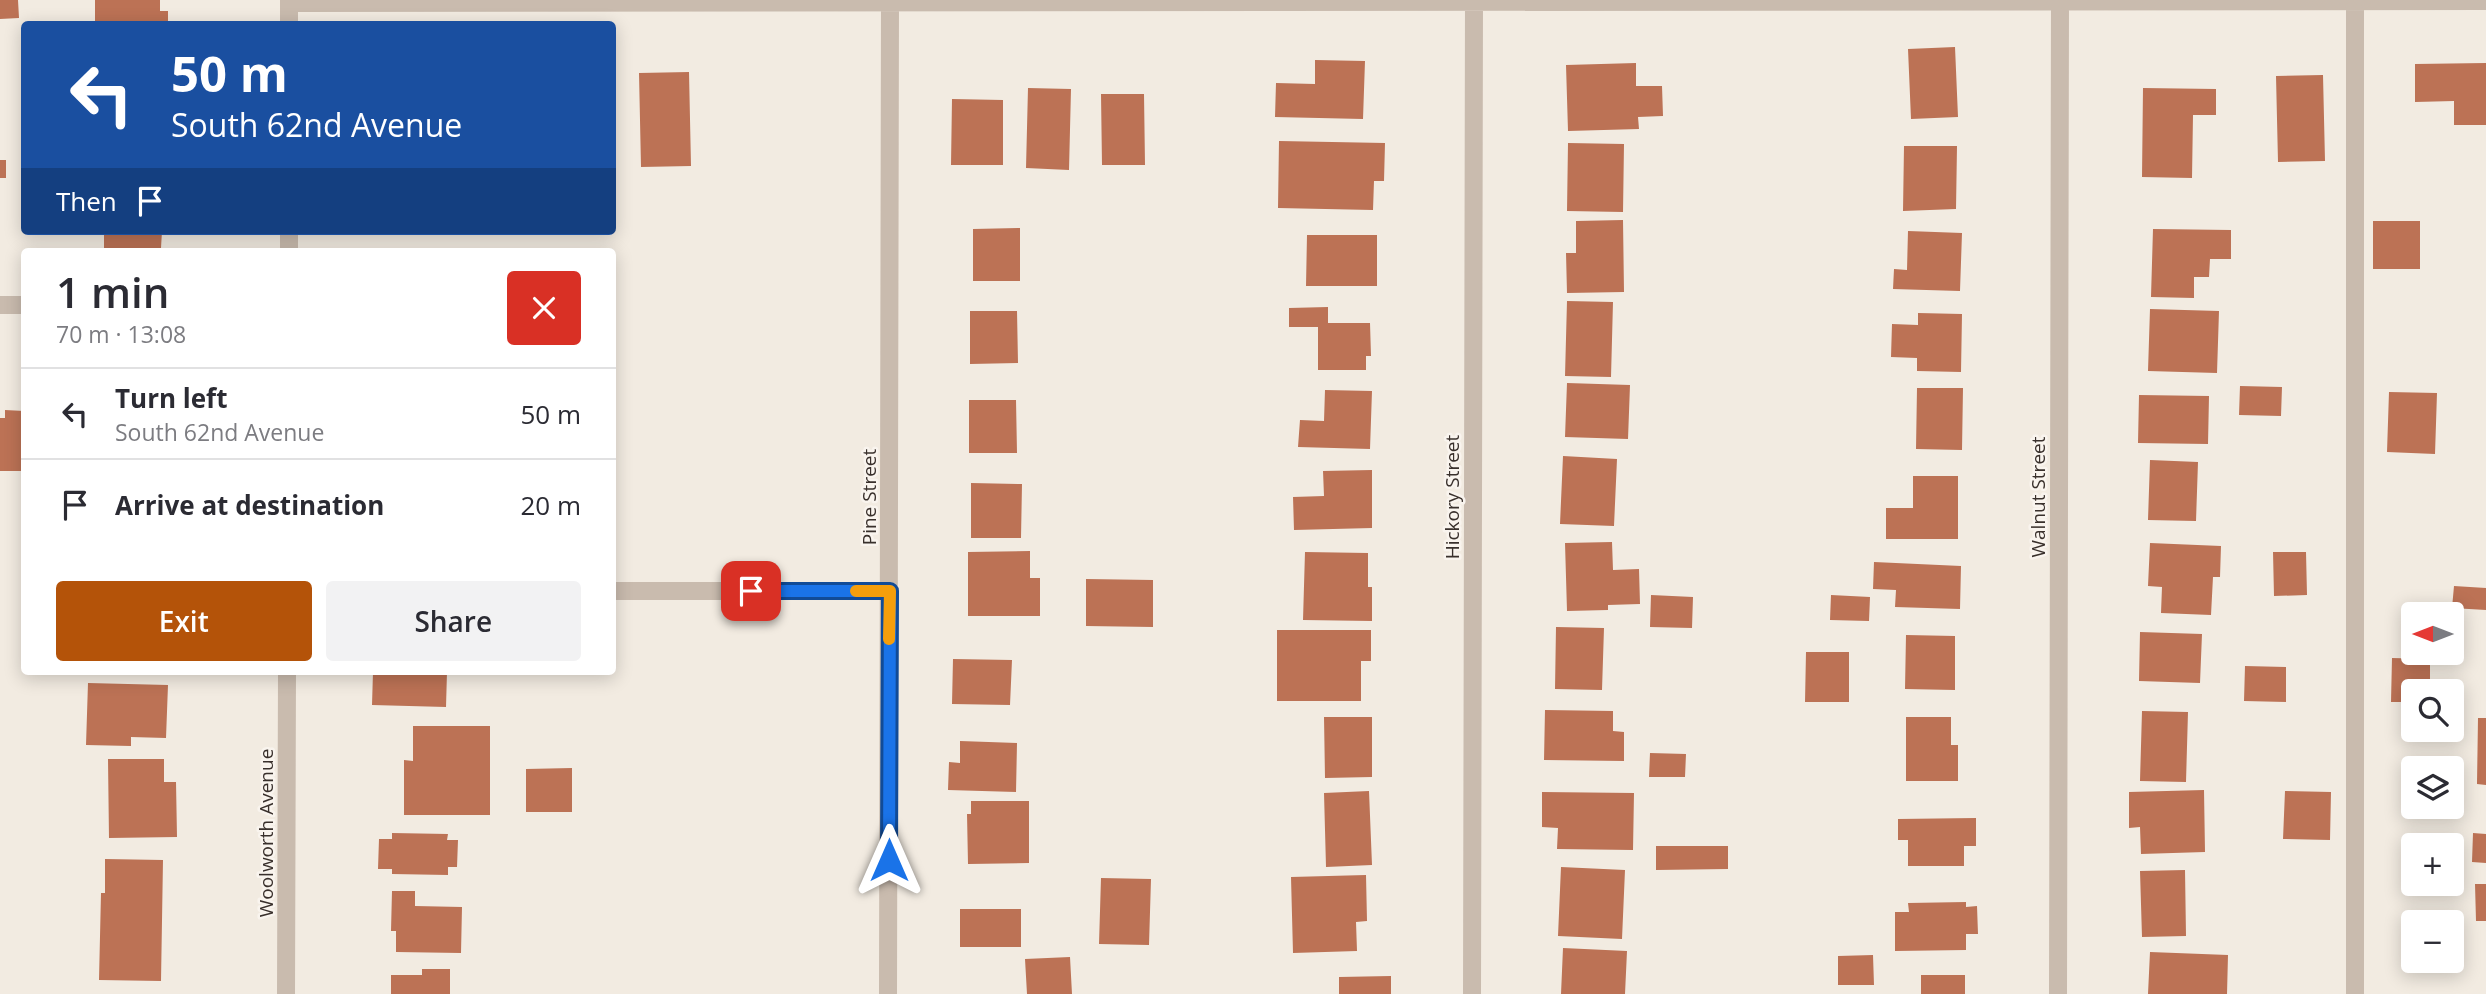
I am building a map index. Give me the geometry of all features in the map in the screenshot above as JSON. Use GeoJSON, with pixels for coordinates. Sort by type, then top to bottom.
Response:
{"type":"FeatureCollection","features":[{"type":"Feature","properties":{"kind":"street","name":"Hickory Street"},"geometry":{"type":"LineString","coordinates":[[1472,994],[1474,0]]}},
{"type":"Feature","properties":{"kind":"street","name":"Walnut Street"},"geometry":{"type":"LineString","coordinates":[[2058,994],[2060,0]]}},
{"type":"Feature","properties":{"kind":"street"},"geometry":{"type":"LineString","coordinates":[[2355,0],[2355,994]]}},
{"type":"Feature","properties":{"kind":"street"},"geometry":{"type":"LineString","coordinates":[[289,21],[289,1],[2486,1]]}},
{"type":"Feature","properties":{"kind":"street","name":"Pine Street"},"geometry":{"type":"LineString","coordinates":[[888,994],[890,1]]}},
{"type":"Feature","properties":{"kind":"street"},"geometry":{"type":"LineString","coordinates":[[0,305],[21,305]]}},
{"type":"Feature","properties":{"kind":"street"},"geometry":{"type":"LineString","coordinates":[[616,591],[890,591]]}},
{"type":"Feature","properties":{"kind":"street","name":"Woolworth Avenue"},"geometry":{"type":"LineString","coordinates":[[286,994],[287,675]]}},
{"type":"Feature","properties":{"kind":"building"},"geometry":{"type":"Polygon","coordinates":[[[0,0],[18,0],[19,18],[0,19],[0,0]]]}},
{"type":"Feature","properties":{"kind":"building"},"geometry":{"type":"Polygon","coordinates":[[[95,0],[160,0],[160,11],[168,11],[168,21],[95,21],[95,0]]]}},
{"type":"Feature","properties":{"kind":"building"},"geometry":{"type":"Polygon","coordinates":[[[1955,47],[1958,117],[1911,119],[1908,49],[1955,47]]]}},
{"type":"Feature","properties":{"kind":"building"},"geometry":{"type":"Polygon","coordinates":[[[1315,60],[1365,61],[1363,119],[1275,117],[1276,83],[1315,84],[1315,60]]]}},
{"type":"Feature","properties":{"kind":"building"},"geometry":{"type":"Polygon","coordinates":[[[1636,63],[1636,86],[1662,86],[1663,116],[1638,117],[1639,129],[1568,131],[1566,65],[1636,63]]]}},
{"type":"Feature","properties":{"kind":"building"},"geometry":{"type":"Polygon","coordinates":[[[2486,63],[2486,125],[2454,125],[2454,101],[2415,102],[2415,64],[2486,63]]]}},
{"type":"Feature","properties":{"kind":"building"},"geometry":{"type":"Polygon","coordinates":[[[689,72],[691,166],[641,167],[639,73],[689,72]]]}},
{"type":"Feature","properties":{"kind":"building"},"geometry":{"type":"Polygon","coordinates":[[[2323,75],[2325,161],[2278,162],[2276,76],[2323,75]]]}},
{"type":"Feature","properties":{"kind":"building"},"geometry":{"type":"Polygon","coordinates":[[[1028,88],[1071,89],[1069,170],[1026,168],[1028,88]]]}},
{"type":"Feature","properties":{"kind":"building"},"geometry":{"type":"Polygon","coordinates":[[[2143,88],[2216,89],[2216,115],[2193,115],[2192,178],[2142,177],[2143,88]]]}},
{"type":"Feature","properties":{"kind":"building"},"geometry":{"type":"Polygon","coordinates":[[[1101,94],[1144,94],[1145,165],[1102,165],[1101,94]]]}},
{"type":"Feature","properties":{"kind":"building"},"geometry":{"type":"Polygon","coordinates":[[[952,99],[1003,100],[1003,165],[951,165],[952,99]]]}},
{"type":"Feature","properties":{"kind":"building"},"geometry":{"type":"Polygon","coordinates":[[[1279,141],[1385,143],[1384,181],[1374,181],[1373,210],[1278,208],[1279,141]]]}},
{"type":"Feature","properties":{"kind":"building"},"geometry":{"type":"Polygon","coordinates":[[[1568,143],[1624,144],[1623,212],[1567,211],[1568,143]]]}},
{"type":"Feature","properties":{"kind":"building"},"geometry":{"type":"Polygon","coordinates":[[[1904,146],[1957,146],[1956,209],[1903,211],[1904,146]]]}},
{"type":"Feature","properties":{"kind":"building"},"geometry":{"type":"Polygon","coordinates":[[[0,160],[6,160],[6,178],[0,178],[0,160]]]}},
{"type":"Feature","properties":{"kind":"building"},"geometry":{"type":"Polygon","coordinates":[[[1623,220],[1624,292],[1567,293],[1566,253],[1576,253],[1576,221],[1623,220]]]}},
{"type":"Feature","properties":{"kind":"building"},"geometry":{"type":"Polygon","coordinates":[[[2373,221],[2420,221],[2420,269],[2373,269],[2373,221]]]}},
{"type":"Feature","properties":{"kind":"building"},"geometry":{"type":"Polygon","coordinates":[[[1020,228],[1020,281],[973,281],[973,229],[1020,228]]]}},
{"type":"Feature","properties":{"kind":"building"},"geometry":{"type":"Polygon","coordinates":[[[2153,229],[2231,230],[2231,259],[2210,259],[2209,277],[2194,277],[2194,298],[2151,297],[2153,229]]]}},
{"type":"Feature","properties":{"kind":"building"},"geometry":{"type":"Polygon","coordinates":[[[1908,231],[1962,233],[1960,291],[1893,289],[1894,269],[1907,270],[1908,231]]]}},
{"type":"Feature","properties":{"kind":"building"},"geometry":{"type":"Polygon","coordinates":[[[104,235],[162,235],[161,248],[104,248],[104,235]]]}},
{"type":"Feature","properties":{"kind":"building"},"geometry":{"type":"Polygon","coordinates":[[[1307,235],[1377,235],[1377,286],[1306,286],[1307,235]]]}},
{"type":"Feature","properties":{"kind":"building"},"geometry":{"type":"Polygon","coordinates":[[[1567,301],[1613,302],[1611,377],[1565,376],[1567,301]]]}},
{"type":"Feature","properties":{"kind":"building"},"geometry":{"type":"Polygon","coordinates":[[[1328,307],[1328,323],[1370,323],[1371,356],[1366,356],[1366,370],[1318,370],[1318,327],[1289,327],[1289,308],[1328,307]]]}},
{"type":"Feature","properties":{"kind":"building"},"geometry":{"type":"Polygon","coordinates":[[[2150,309],[2219,311],[2217,373],[2148,371],[2150,309]]]}},
{"type":"Feature","properties":{"kind":"building"},"geometry":{"type":"Polygon","coordinates":[[[970,311],[1017,311],[1018,363],[970,364],[970,311]]]}},
{"type":"Feature","properties":{"kind":"building"},"geometry":{"type":"Polygon","coordinates":[[[1918,313],[1962,314],[1961,372],[1917,371],[1917,358],[1891,357],[1892,324],[1918,325],[1918,313]]]}},
{"type":"Feature","properties":{"kind":"building"},"geometry":{"type":"Polygon","coordinates":[[[1567,383],[1630,385],[1628,439],[1565,437],[1567,383]]]}},
{"type":"Feature","properties":{"kind":"building"},"geometry":{"type":"Polygon","coordinates":[[[2240,386],[2282,387],[2281,416],[2239,415],[2240,386]]]}},
{"type":"Feature","properties":{"kind":"building"},"geometry":{"type":"Polygon","coordinates":[[[1917,388],[1963,388],[1962,450],[1916,449],[1917,388]]]}},
{"type":"Feature","properties":{"kind":"building"},"geometry":{"type":"Polygon","coordinates":[[[1325,390],[1372,391],[1370,449],[1298,447],[1300,420],[1324,421],[1325,390]]]}},
{"type":"Feature","properties":{"kind":"building"},"geometry":{"type":"Polygon","coordinates":[[[2389,392],[2437,393],[2435,454],[2387,452],[2389,392]]]}},
{"type":"Feature","properties":{"kind":"building"},"geometry":{"type":"Polygon","coordinates":[[[2139,395],[2209,396],[2208,444],[2138,443],[2139,395]]]}},
{"type":"Feature","properties":{"kind":"building"},"geometry":{"type":"Polygon","coordinates":[[[969,400],[1016,400],[1017,453],[969,453],[969,400]]]}},
{"type":"Feature","properties":{"kind":"building"},"geometry":{"type":"Polygon","coordinates":[[[5,410],[21,411],[21,471],[0,471],[0,418],[5,418],[5,410]]]}},
{"type":"Feature","properties":{"kind":"building"},"geometry":{"type":"Polygon","coordinates":[[[1563,456],[1617,459],[1614,526],[1560,524],[1563,456]]]}},
{"type":"Feature","properties":{"kind":"building"},"geometry":{"type":"Polygon","coordinates":[[[2150,460],[2198,462],[2196,521],[2148,520],[2150,460]]]}},
{"type":"Feature","properties":{"kind":"building"},"geometry":{"type":"Polygon","coordinates":[[[1372,470],[1372,528],[1294,530],[1293,497],[1324,496],[1323,471],[1372,470]]]}},
{"type":"Feature","properties":{"kind":"building"},"geometry":{"type":"Polygon","coordinates":[[[1913,476],[1958,476],[1958,539],[1886,539],[1886,508],[1913,508],[1913,476]]]}},
{"type":"Feature","properties":{"kind":"building"},"geometry":{"type":"Polygon","coordinates":[[[971,483],[1022,484],[1021,538],[971,538],[971,483]]]}},
{"type":"Feature","properties":{"kind":"building"},"geometry":{"type":"Polygon","coordinates":[[[1612,542],[1613,570],[1639,569],[1640,604],[1608,605],[1608,610],[1567,611],[1565,543],[1612,542]]]}},
{"type":"Feature","properties":{"kind":"building"},"geometry":{"type":"Polygon","coordinates":[[[2150,543],[2221,546],[2220,577],[2213,577],[2211,615],[2161,613],[2162,587],[2148,586],[2150,543]]]}},
{"type":"Feature","properties":{"kind":"building"},"geometry":{"type":"Polygon","coordinates":[[[1030,551],[1030,578],[1040,578],[1040,616],[968,616],[968,552],[1030,551]]]}},
{"type":"Feature","properties":{"kind":"building"},"geometry":{"type":"Polygon","coordinates":[[[1305,552],[1368,553],[1372,621],[1303,620],[1305,552]]]}},
{"type":"Feature","properties":{"kind":"building"},"geometry":{"type":"Polygon","coordinates":[[[2273,552],[2306,552],[2307,595],[2274,596],[2273,552]]]}},
{"type":"Feature","properties":{"kind":"building"},"geometry":{"type":"Polygon","coordinates":[[[1874,562],[1961,566],[1960,609],[1895,607],[1896,590],[1873,589],[1874,562]]]}},
{"type":"Feature","properties":{"kind":"building"},"geometry":{"type":"Polygon","coordinates":[[[1086,579],[1153,580],[1153,627],[1086,626],[1086,579]]]}},
{"type":"Feature","properties":{"kind":"building"},"geometry":{"type":"Polygon","coordinates":[[[2454,586],[2486,588],[2486,610],[2464,609],[2464,602],[2453,602],[2454,586]]]}},
{"type":"Feature","properties":{"kind":"building"},"geometry":{"type":"Polygon","coordinates":[[[1651,595],[1693,597],[1692,628],[1650,627],[1651,595]]]}},
{"type":"Feature","properties":{"kind":"building"},"geometry":{"type":"Polygon","coordinates":[[[1831,595],[1870,597],[1869,621],[1830,620],[1831,595]]]}},
{"type":"Feature","properties":{"kind":"building"},"geometry":{"type":"Polygon","coordinates":[[[1556,627],[1604,628],[1602,690],[1555,689],[1556,627]]]}},
{"type":"Feature","properties":{"kind":"building"},"geometry":{"type":"Polygon","coordinates":[[[1277,630],[1371,630],[1371,661],[1361,661],[1361,701],[1277,701],[1277,630]]]}},
{"type":"Feature","properties":{"kind":"building"},"geometry":{"type":"Polygon","coordinates":[[[2140,632],[2202,634],[2200,683],[2139,681],[2140,632]]]}},
{"type":"Feature","properties":{"kind":"building"},"geometry":{"type":"Polygon","coordinates":[[[1906,635],[1955,636],[1955,690],[1905,689],[1906,635]]]}},
{"type":"Feature","properties":{"kind":"building"},"geometry":{"type":"Polygon","coordinates":[[[1806,652],[1849,652],[1849,702],[1805,702],[1806,652]]]}},
{"type":"Feature","properties":{"kind":"building"},"geometry":{"type":"Polygon","coordinates":[[[2392,658],[2401,658],[2401,665],[2430,665],[2430,679],[2401,679],[2401,702],[2391,702],[2392,658]]]}},
{"type":"Feature","properties":{"kind":"building"},"geometry":{"type":"Polygon","coordinates":[[[953,659],[1012,660],[1010,705],[952,704],[953,659]]]}},
{"type":"Feature","properties":{"kind":"building"},"geometry":{"type":"Polygon","coordinates":[[[2245,666],[2286,667],[2286,702],[2244,701],[2245,666]]]}},
{"type":"Feature","properties":{"kind":"building"},"geometry":{"type":"Polygon","coordinates":[[[373,675],[447,675],[446,707],[372,705],[373,675]]]}},
{"type":"Feature","properties":{"kind":"building"},"geometry":{"type":"Polygon","coordinates":[[[88,683],[168,685],[166,738],[131,737],[131,746],[86,745],[88,683]]]}},
{"type":"Feature","properties":{"kind":"building"},"geometry":{"type":"Polygon","coordinates":[[[1545,710],[1613,711],[1613,731],[1624,732],[1624,761],[1544,760],[1545,710]]]}},
{"type":"Feature","properties":{"kind":"building"},"geometry":{"type":"Polygon","coordinates":[[[2142,711],[2188,712],[2186,782],[2140,781],[2142,711]]]}},
{"type":"Feature","properties":{"kind":"building"},"geometry":{"type":"Polygon","coordinates":[[[1324,717],[1372,717],[1372,777],[1325,778],[1324,717]]]}},
{"type":"Feature","properties":{"kind":"building"},"geometry":{"type":"Polygon","coordinates":[[[1906,717],[1951,717],[1951,745],[1958,745],[1958,781],[1906,781],[1906,717]]]}},
{"type":"Feature","properties":{"kind":"building"},"geometry":{"type":"Polygon","coordinates":[[[2478,718],[2486,718],[2486,785],[2477,784],[2478,718]]]}},
{"type":"Feature","properties":{"kind":"building"},"geometry":{"type":"Polygon","coordinates":[[[413,726],[490,726],[490,815],[404,815],[404,760],[413,761],[413,726]]]}},
{"type":"Feature","properties":{"kind":"building"},"geometry":{"type":"Polygon","coordinates":[[[960,741],[1017,743],[1016,792],[948,790],[949,762],[960,763],[960,741]]]}},
{"type":"Feature","properties":{"kind":"building"},"geometry":{"type":"Polygon","coordinates":[[[1650,753],[1686,754],[1685,777],[1649,777],[1650,753]]]}},
{"type":"Feature","properties":{"kind":"building"},"geometry":{"type":"Polygon","coordinates":[[[108,759],[164,759],[164,782],[176,782],[177,837],[109,838],[108,759]]]}},
{"type":"Feature","properties":{"kind":"building"},"geometry":{"type":"Polygon","coordinates":[[[572,768],[572,812],[526,812],[526,769],[572,768]]]}},
{"type":"Feature","properties":{"kind":"building"},"geometry":{"type":"Polygon","coordinates":[[[2204,790],[2205,852],[2141,854],[2140,827],[2129,828],[2129,792],[2204,790]]]}},
{"type":"Feature","properties":{"kind":"building"},"geometry":{"type":"Polygon","coordinates":[[[1369,791],[1372,865],[1326,867],[1324,793],[1369,791]]]}},
{"type":"Feature","properties":{"kind":"building"},"geometry":{"type":"Polygon","coordinates":[[[2285,791],[2331,792],[2330,840],[2283,839],[2285,791]]]}},
{"type":"Feature","properties":{"kind":"building"},"geometry":{"type":"Polygon","coordinates":[[[1542,792],[1634,793],[1633,850],[1557,849],[1558,828],[1542,827],[1542,792]]]}},
{"type":"Feature","properties":{"kind":"building"},"geometry":{"type":"Polygon","coordinates":[[[971,801],[1029,801],[1029,863],[968,864],[967,814],[971,814],[971,801]]]}},
{"type":"Feature","properties":{"kind":"building"},"geometry":{"type":"Polygon","coordinates":[[[1976,818],[1976,846],[1964,846],[1964,866],[1908,866],[1908,840],[1898,840],[1898,819],[1976,818]]]}},
{"type":"Feature","properties":{"kind":"building"},"geometry":{"type":"Polygon","coordinates":[[[392,833],[448,834],[447,840],[458,840],[457,867],[448,867],[448,875],[392,874],[392,869],[378,869],[379,839],[392,839],[392,833]]]}},
{"type":"Feature","properties":{"kind":"building"},"geometry":{"type":"Polygon","coordinates":[[[2473,833],[2486,834],[2486,863],[2472,862],[2473,833]]]}},
{"type":"Feature","properties":{"kind":"building"},"geometry":{"type":"Polygon","coordinates":[[[1656,846],[1728,846],[1728,869],[1656,870],[1656,846]]]}},
{"type":"Feature","properties":{"kind":"building"},"geometry":{"type":"Polygon","coordinates":[[[105,859],[163,860],[161,981],[99,980],[101,893],[105,893],[105,859]]]}},
{"type":"Feature","properties":{"kind":"building"},"geometry":{"type":"Polygon","coordinates":[[[1561,867],[1625,870],[1622,939],[1558,936],[1561,867]]]}},
{"type":"Feature","properties":{"kind":"building"},"geometry":{"type":"Polygon","coordinates":[[[2185,870],[2186,936],[2142,937],[2140,871],[2185,870]]]}},
{"type":"Feature","properties":{"kind":"building"},"geometry":{"type":"Polygon","coordinates":[[[1366,875],[1367,921],[1356,922],[1357,951],[1293,953],[1291,877],[1366,875]]]}},
{"type":"Feature","properties":{"kind":"building"},"geometry":{"type":"Polygon","coordinates":[[[1101,878],[1151,879],[1149,945],[1099,944],[1101,878]]]}},
{"type":"Feature","properties":{"kind":"building"},"geometry":{"type":"Polygon","coordinates":[[[2475,884],[2486,884],[2486,921],[2476,921],[2475,884]]]}},
{"type":"Feature","properties":{"kind":"building"},"geometry":{"type":"Polygon","coordinates":[[[392,891],[415,891],[415,906],[462,907],[461,953],[396,952],[396,931],[391,931],[392,891]]]}},
{"type":"Feature","properties":{"kind":"building"},"geometry":{"type":"Polygon","coordinates":[[[1966,902],[1966,907],[1977,906],[1978,934],[1966,934],[1966,950],[1895,951],[1895,912],[1909,912],[1908,903],[1966,902]]]}},
{"type":"Feature","properties":{"kind":"building"},"geometry":{"type":"Polygon","coordinates":[[[960,909],[1021,909],[1021,947],[960,947],[960,909]]]}},
{"type":"Feature","properties":{"kind":"building"},"geometry":{"type":"Polygon","coordinates":[[[1563,948],[1627,951],[1625,994],[1561,994],[1563,948]]]}},
{"type":"Feature","properties":{"kind":"building"},"geometry":{"type":"Polygon","coordinates":[[[2150,952],[2228,955],[2227,994],[2148,994],[2150,952]]]}},
{"type":"Feature","properties":{"kind":"building"},"geometry":{"type":"Polygon","coordinates":[[[1873,955],[1874,985],[1838,985],[1838,956],[1873,955]]]}},
{"type":"Feature","properties":{"kind":"building"},"geometry":{"type":"Polygon","coordinates":[[[1070,957],[1072,994],[1027,994],[1025,959],[1070,957]]]}},
{"type":"Feature","properties":{"kind":"building"},"geometry":{"type":"Polygon","coordinates":[[[422,969],[450,969],[450,994],[391,994],[391,975],[422,975],[422,969]]]}},
{"type":"Feature","properties":{"kind":"building"},"geometry":{"type":"Polygon","coordinates":[[[1921,975],[1965,975],[1965,994],[1921,994],[1921,975]]]}},
{"type":"Feature","properties":{"kind":"building"},"geometry":{"type":"Polygon","coordinates":[[[1391,976],[1391,994],[1339,994],[1339,977],[1391,976]]]}},
{"type":"Feature","properties":{"kind":"slow traffic"},"geometry":{"type":"LineString","coordinates":[[856,591],[890,591],[889,639]]}},
{"type":"Feature","properties":{"kind":"route"},"geometry":{"type":"LineString","coordinates":[[751,591],[890,591],[889,860]]}}]}
